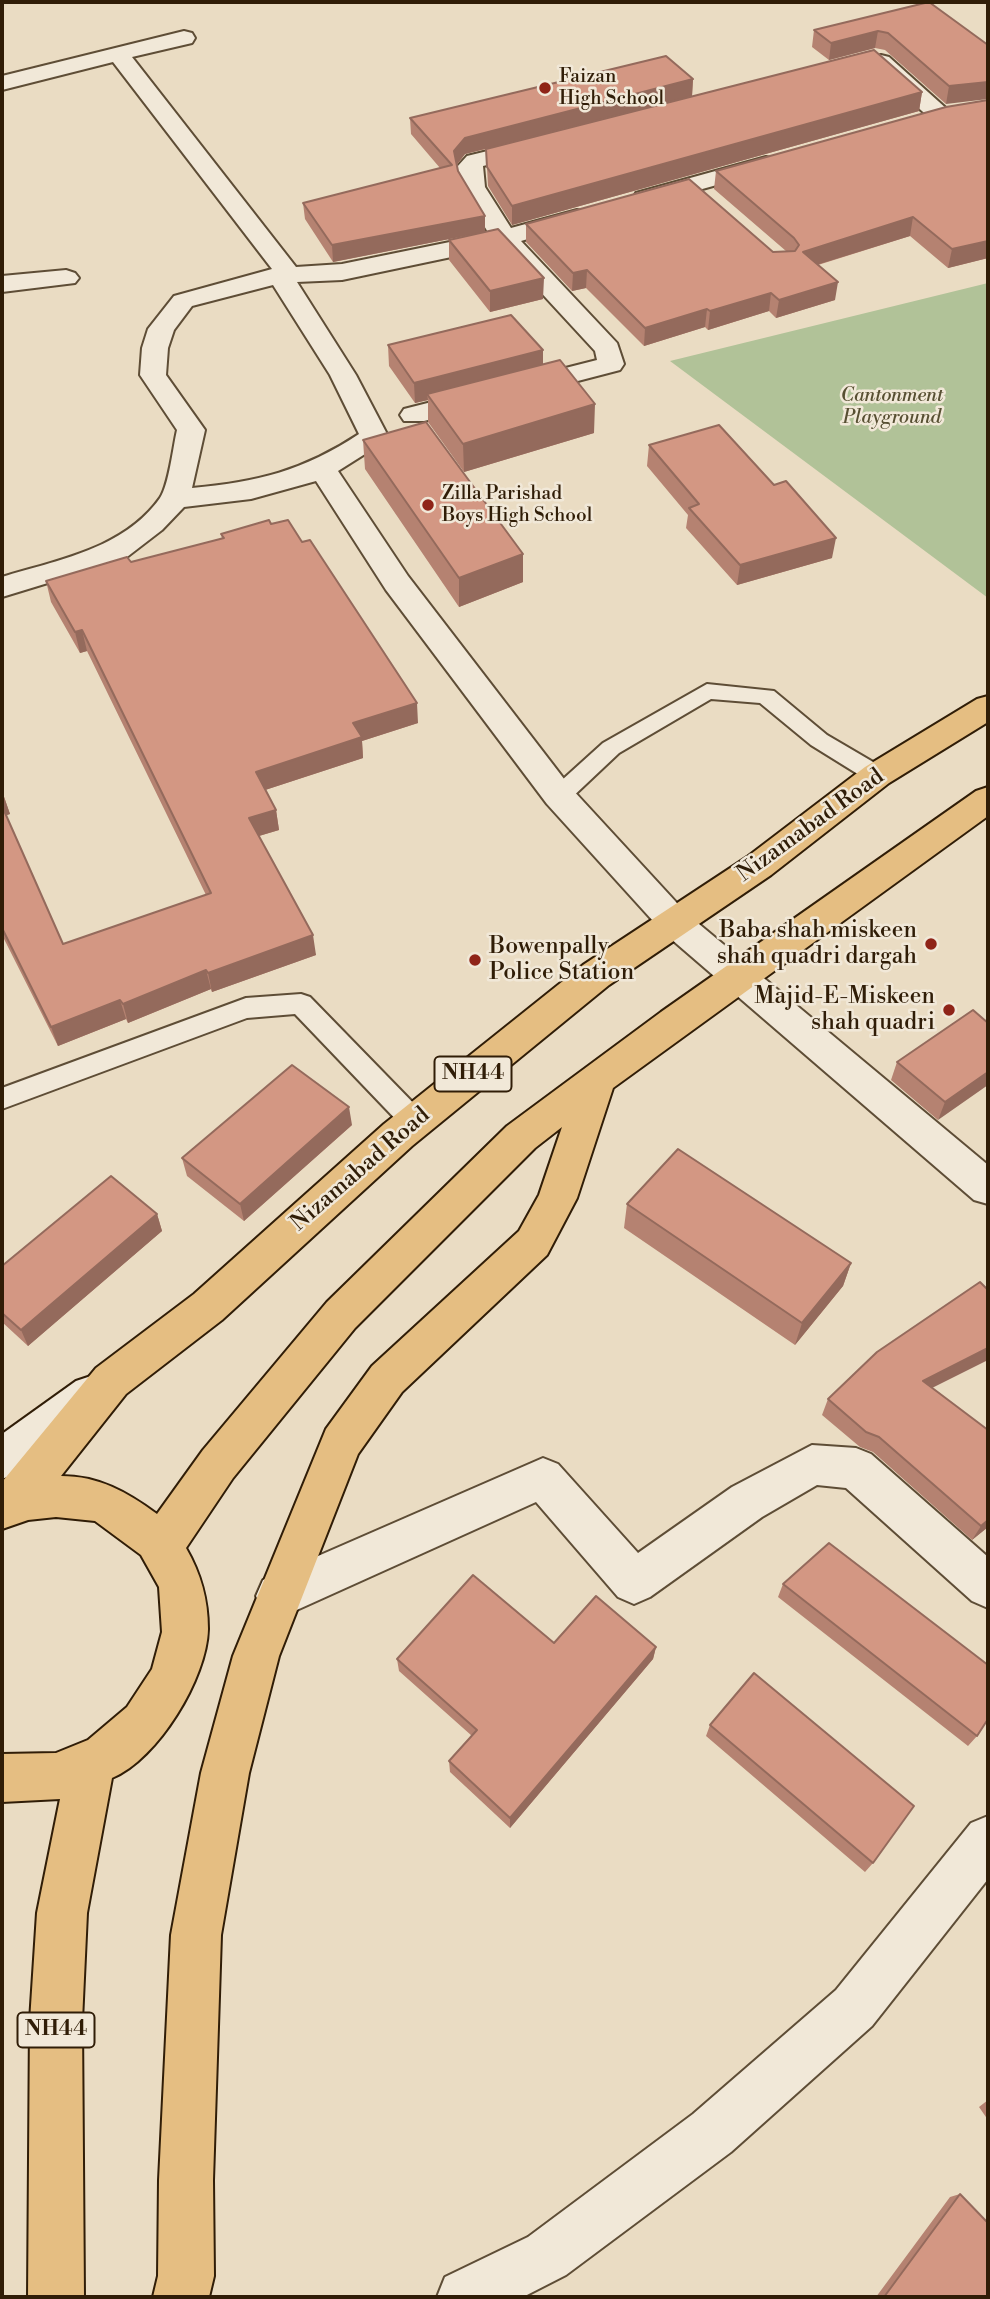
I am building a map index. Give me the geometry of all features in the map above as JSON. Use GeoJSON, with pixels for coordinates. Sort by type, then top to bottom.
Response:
{"type":"FeatureCollection","features":[{"type":"Feature","properties":{"kind":"highway","name":"Nizamabad Road"},"geometry":{"type":"LineString","coordinates":[[6,1506],[111,1381],[208,1307],[414,1121],[596,975],[760,866],[877,775],[988,708]]}},
{"type":"Feature","properties":{"kind":"highway"},"geometry":{"type":"LineString","coordinates":[[163,1543],[276,1388],[341,1315],[521,1137],[598,1078],[987,802]]}},
{"type":"Feature","properties":{"kind":"highway"},"geometry":{"type":"LineString","coordinates":[[181,2297],[186,2276],[186,2180],[196,1935],[225,1773],[256,1656],[341,1443],[387,1379],[533,1242],[557,1198],[598,1078]]}},
{"type":"Feature","properties":{"kind":"highway","name":"NH44"},"geometry":{"type":"LineString","coordinates":[[2,1778],[27,1782],[91,1765],[130,1739],[162,1703],[180,1661],[187,1618],[181,1578],[163,1543],[134,1517],[99,1501],[56,1496],[6,1506]]}},
{"type":"Feature","properties":{"kind":"highway","name":"NH44"},"geometry":{"type":"LineString","coordinates":[[56,2297],[57,2021],[62,1913],[91,1765]]}},
{"type":"Feature","properties":{"kind":"street"},"geometry":{"type":"LineString","coordinates":[[2,83],[184,38]]}},
{"type":"Feature","properties":{"kind":"street"},"geometry":{"type":"LineString","coordinates":[[118,54],[285,274],[374,436],[322,468],[301,477],[233,493],[175,499]]}},
{"type":"Feature","properties":{"kind":"street"},"geometry":{"type":"LineString","coordinates":[[851,64],[876,58],[952,113],[914,122]]}},
{"type":"Feature","properties":{"kind":"street"},"geometry":{"type":"LineString","coordinates":[[414,415],[611,364],[608,349],[504,238],[469,179],[469,167],[475,162],[554,142]]}},
{"type":"Feature","properties":{"kind":"street"},"geometry":{"type":"LineString","coordinates":[[625,204],[783,159]]}},
{"type":"Feature","properties":{"kind":"street"},"geometry":{"type":"LineString","coordinates":[[692,185],[712,202]]}},
{"type":"Feature","properties":{"kind":"street"},"geometry":{"type":"LineString","coordinates":[[2,587],[113,553],[152,524],[175,499],[191,430],[153,375],[155,348],[161,329],[183,300],[285,274],[342,272],[504,238],[598,211]]}},
{"type":"Feature","properties":{"kind":"street"},"geometry":{"type":"LineString","coordinates":[[2,284],[66,278]]}},
{"type":"Feature","properties":{"kind":"street"},"geometry":{"type":"LineString","coordinates":[[322,468],[397,583],[559,796],[674,923],[988,1188]]}},
{"type":"Feature","properties":{"kind":"street"},"geometry":{"type":"LineString","coordinates":[[2,1459],[111,1381]]}},
{"type":"Feature","properties":{"kind":"street"},"geometry":{"type":"LineString","coordinates":[[279,1596],[543,1478],[634,1582],[747,1502],[812,1465],[856,1468],[988,1586]]}},
{"type":"Feature","properties":{"kind":"street"},"geometry":{"type":"LineString","coordinates":[[466,2297],[547,2256],[732,2115],[854,2008],[988,1840]]}},
{"type":"Feature","properties":{"kind":"lane"},"geometry":{"type":"LineString","coordinates":[[559,796],[611,748],[707,691],[765,696],[819,740],[877,775]]}},
{"type":"Feature","properties":{"kind":"lane"},"geometry":{"type":"LineString","coordinates":[[2,1099],[246,1008],[301,1004],[414,1121]]}},
{"type":"Feature","properties":{"kind":"green space","name":"Cantonment Playground"},"geometry":{"type":"Polygon","coordinates":[[[988,283],[988,598],[670,361],[988,283]]]}},
{"type":"Feature","properties":{"kind":"building"},"geometry":{"type":"Polygon","coordinates":[[[929,2],[988,45],[988,82],[949,86],[888,33],[878,31],[831,43],[814,30],[929,2]]]}},
{"type":"Feature","properties":{"kind":"building"},"geometry":{"type":"Polygon","coordinates":[[[874,50],[922,92],[512,206],[487,167],[486,149],[874,50]]]}},
{"type":"Feature","properties":{"kind":"building"},"geometry":{"type":"Polygon","coordinates":[[[666,56],[693,79],[465,138],[454,151],[458,171],[485,216],[332,245],[303,203],[452,165],[410,118],[666,56]]]}},
{"type":"Feature","properties":{"kind":"building"},"geometry":{"type":"Polygon","coordinates":[[[988,100],[988,241],[952,249],[913,217],[803,252],[838,282],[779,300],[771,293],[645,328],[587,270],[573,273],[526,224],[689,179],[773,252],[795,251],[799,245],[794,238],[716,171],[946,107],[988,100]]]}},
{"type":"Feature","properties":{"kind":"building"},"geometry":{"type":"Polygon","coordinates":[[[498,229],[544,278],[490,291],[449,240],[498,229]]]}},
{"type":"Feature","properties":{"kind":"building"},"geometry":{"type":"Polygon","coordinates":[[[511,315],[543,350],[414,383],[388,345],[511,315]]]}},
{"type":"Feature","properties":{"kind":"building"},"geometry":{"type":"Polygon","coordinates":[[[560,360],[595,404],[463,444],[427,394],[560,360]]]}},
{"type":"Feature","properties":{"kind":"building"},"geometry":{"type":"Polygon","coordinates":[[[426,422],[523,554],[459,578],[363,440],[426,422]]]}},
{"type":"Feature","properties":{"kind":"building"},"geometry":{"type":"Polygon","coordinates":[[[719,425],[774,485],[786,481],[836,538],[740,565],[689,508],[699,504],[649,445],[719,425]]]}},
{"type":"Feature","properties":{"kind":"building"},"geometry":{"type":"Polygon","coordinates":[[[269,520],[271,524],[288,520],[302,542],[310,540],[417,703],[353,723],[362,737],[256,772],[276,810],[249,818],[313,935],[208,973],[206,970],[123,1004],[120,1000],[51,1027],[2,928],[2,806],[63,944],[211,893],[82,630],[75,632],[46,581],[127,557],[131,562],[224,538],[221,534],[269,520]]]}},
{"type":"Feature","properties":{"kind":"building"},"geometry":{"type":"Polygon","coordinates":[[[973,1010],[988,1023],[988,1072],[945,1102],[897,1062],[973,1010]]]}},
{"type":"Feature","properties":{"kind":"building"},"geometry":{"type":"Polygon","coordinates":[[[292,1065],[349,1107],[240,1204],[182,1158],[292,1065]]]}},
{"type":"Feature","properties":{"kind":"building"},"geometry":{"type":"Polygon","coordinates":[[[678,1149],[851,1263],[802,1323],[627,1204],[678,1149]]]}},
{"type":"Feature","properties":{"kind":"building"},"geometry":{"type":"Polygon","coordinates":[[[111,1176],[157,1214],[21,1330],[2,1313],[2,1266],[111,1176]]]}},
{"type":"Feature","properties":{"kind":"building"},"geometry":{"type":"Polygon","coordinates":[[[980,1282],[988,1290],[988,1348],[923,1381],[988,1430],[988,1520],[981,1526],[879,1437],[866,1432],[828,1399],[877,1352],[980,1282]]]}},
{"type":"Feature","properties":{"kind":"building"},"geometry":{"type":"Polygon","coordinates":[[[829,1543],[988,1665],[988,1719],[977,1736],[783,1584],[829,1543]]]}},
{"type":"Feature","properties":{"kind":"building"},"geometry":{"type":"Polygon","coordinates":[[[473,1575],[554,1643],[596,1596],[656,1647],[510,1818],[449,1761],[477,1730],[397,1659],[473,1575]]]}},
{"type":"Feature","properties":{"kind":"building"},"geometry":{"type":"Polygon","coordinates":[[[754,1673],[914,1806],[873,1863],[710,1725],[754,1673]]]}},
{"type":"Feature","properties":{"kind":"building"},"geometry":{"type":"Polygon","coordinates":[[[960,2194],[988,2223],[988,2297],[884,2297],[960,2194]]]}},
{"type":"Feature","properties":{"kind":"place","name":"Faizan High School"},"geometry":{"type":"Point","coordinates":[545,88]}},
{"type":"Feature","properties":{"kind":"place","name":"Zilla Parishad Boys High School"},"geometry":{"type":"Point","coordinates":[428,505]}},
{"type":"Feature","properties":{"kind":"place","name":"Baba shah miskeen shah quadri dargah"},"geometry":{"type":"Point","coordinates":[931,944]}},
{"type":"Feature","properties":{"kind":"place","name":"Bowenpally Police Station"},"geometry":{"type":"Point","coordinates":[475,960]}},
{"type":"Feature","properties":{"kind":"place","name":"Majid-E-Miskeen shah quadri"},"geometry":{"type":"Point","coordinates":[949,1010]}}]}
